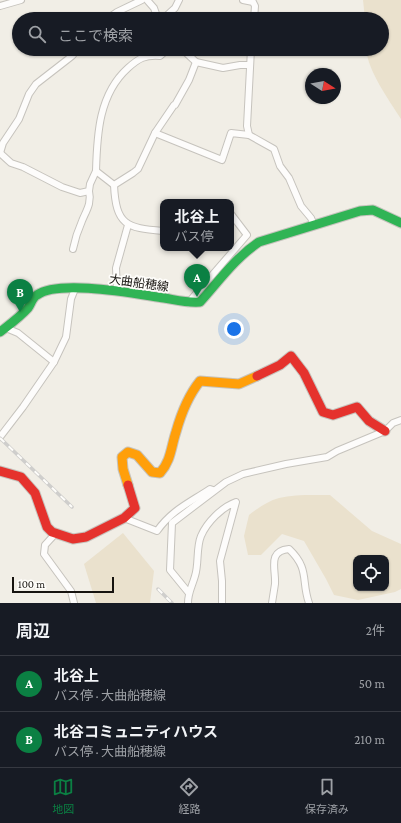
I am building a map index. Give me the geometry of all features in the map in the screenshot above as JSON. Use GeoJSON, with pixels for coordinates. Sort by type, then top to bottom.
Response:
{"type":"FeatureCollection","features":[{"type":"Feature","properties":{"kind":"street"},"geometry":{"type":"LineString","coordinates":[[0,6],[21,0]]}},
{"type":"Feature","properties":{"kind":"street"},"geometry":{"type":"LineString","coordinates":[[117,12],[142,0]]}},
{"type":"Feature","properties":{"kind":"street"},"geometry":{"type":"LineString","coordinates":[[148,0],[155,12]]}},
{"type":"Feature","properties":{"kind":"street"},"geometry":{"type":"LineString","coordinates":[[171,12],[175,8],[179,0]]}},
{"type":"Feature","properties":{"kind":"street"},"geometry":{"type":"LineString","coordinates":[[243,0],[253,2],[255,6],[255,12]]}},
{"type":"Feature","properties":{"kind":"street"},"geometry":{"type":"LineString","coordinates":[[72,56],[36,84],[29,94],[19,119],[3,143],[0,153],[11,163],[23,167],[62,187],[80,193],[89,191]]}},
{"type":"Feature","properties":{"kind":"street"},"geometry":{"type":"LineString","coordinates":[[73,248],[82,221],[90,205],[90,184],[96,171],[100,123],[108,94],[112,85],[122,73],[133,63],[144,56]]}},
{"type":"Feature","properties":{"kind":"street"},"geometry":{"type":"LineString","coordinates":[[190,56],[196,62],[222,68],[250,65]]}},
{"type":"Feature","properties":{"kind":"street"},"geometry":{"type":"LineString","coordinates":[[249,135],[247,126],[251,56]]}},
{"type":"Feature","properties":{"kind":"street"},"geometry":{"type":"LineString","coordinates":[[114,185],[138,168],[160,123],[175,104],[196,62]]}},
{"type":"Feature","properties":{"kind":"street"},"geometry":{"type":"LineString","coordinates":[[155,133],[222,160],[231,133],[249,135],[274,149],[280,166],[289,178],[301,206],[311,218],[314,225]]}},
{"type":"Feature","properties":{"kind":"street"},"geometry":{"type":"LineString","coordinates":[[96,171],[114,185],[117,208],[121,217],[128,224],[134,228],[160,231]]}},
{"type":"Feature","properties":{"kind":"street"},"geometry":{"type":"LineString","coordinates":[[188,303],[200,302],[238,257],[259,242],[360,211],[373,210],[401,223]]}},
{"type":"Feature","properties":{"kind":"street"},"geometry":{"type":"LineString","coordinates":[[234,218],[247,235],[234,250]]}},
{"type":"Feature","properties":{"kind":"street"},"geometry":{"type":"LineString","coordinates":[[117,290],[116,268],[128,224]]}},
{"type":"Feature","properties":{"kind":"street"},"geometry":{"type":"LineString","coordinates":[[188,303],[233,251]]}},
{"type":"Feature","properties":{"kind":"street"},"geometry":{"type":"LineString","coordinates":[[0,437],[54,362],[66,337],[71,299],[75,289]]}},
{"type":"Feature","properties":{"kind":"street","name":"大曲船穂線"},"geometry":{"type":"LineString","coordinates":[[3,330],[28,307],[36,296],[51,290],[117,290],[188,303]]}},
{"type":"Feature","properties":{"kind":"street"},"geometry":{"type":"LineString","coordinates":[[3,330],[18,333],[54,362]]}},
{"type":"Feature","properties":{"kind":"street"},"geometry":{"type":"LineString","coordinates":[[0,471],[21,477],[35,493],[46,527],[56,533],[72,539],[86,537],[124,518],[135,508],[123,469],[122,457],[128,452],[137,455],[152,472],[160,473],[167,465],[188,399],[193,388],[200,381],[239,384],[280,365],[291,356],[304,373],[324,412],[333,415],[357,407],[369,421],[385,431]]}},
{"type":"Feature","properties":{"kind":"street"},"geometry":{"type":"LineString","coordinates":[[188,592],[170,570],[172,523],[214,490],[226,482],[243,474],[286,464],[327,457],[337,451],[385,431],[393,423],[401,420]]}},
{"type":"Feature","properties":{"kind":"street"},"geometry":{"type":"LineString","coordinates":[[124,518],[157,531],[165,519],[174,512],[210,489],[214,490]]}},
{"type":"Feature","properties":{"kind":"street"},"geometry":{"type":"LineString","coordinates":[[188,603],[188,592],[195,576],[201,536],[211,520],[229,504],[236,502],[220,561],[222,603]]}},
{"type":"Feature","properties":{"kind":"street"},"geometry":{"type":"LineString","coordinates":[[56,533],[45,545],[44,554],[71,591],[74,603]]}},
{"type":"Feature","properties":{"kind":"street"},"geometry":{"type":"LineString","coordinates":[[272,603],[275,583],[273,567],[276,555],[282,550],[289,549],[301,564],[305,576],[309,603]]}},
{"type":"Feature","properties":{"kind":"shaded area"},"geometry":{"type":"Polygon","coordinates":[[[363,0],[401,0],[401,119],[375,76],[368,56],[389,56],[389,12],[364,12],[363,0]]]}},
{"type":"Feature","properties":{"kind":"shaded area"},"geometry":{"type":"Polygon","coordinates":[[[298,495],[330,495],[372,531],[401,544],[401,589],[395,592],[358,600],[334,595],[304,541],[282,534],[261,555],[248,555],[244,536],[249,515],[271,501],[298,495]]]}},
{"type":"Feature","properties":{"kind":"shaded area"},"geometry":{"type":"Polygon","coordinates":[[[123,533],[154,571],[150,603],[96,603],[84,564],[123,533]]]}},
{"type":"Feature","properties":{"kind":"railway"},"geometry":{"type":"LineString","coordinates":[[0,438],[72,507]]}},
{"type":"Feature","properties":{"kind":"railway"},"geometry":{"type":"LineString","coordinates":[[158,589],[172,603]]}},
{"type":"Feature","properties":{"kind":"traffic: fast"},"geometry":{"type":"LineString","coordinates":[[0,332],[28,308],[35,296],[48,290],[62,288],[98,289],[186,302],[200,302],[235,262],[259,242],[360,211],[373,210],[401,223]]}},
{"type":"Feature","properties":{"kind":"traffic: slow"},"geometry":{"type":"LineString","coordinates":[[128,485],[123,469],[122,457],[128,452],[137,455],[152,472],[160,473],[169,459],[185,405],[200,381],[239,384],[257,376]]}},
{"type":"Feature","properties":{"kind":"traffic: jam"},"geometry":{"type":"LineString","coordinates":[[257,376],[280,365],[291,356],[304,373],[323,412],[333,415],[357,407],[369,421],[385,431]]}},
{"type":"Feature","properties":{"kind":"traffic: jam"},"geometry":{"type":"LineString","coordinates":[[0,471],[21,477],[35,493],[47,527],[52,532],[73,539],[86,537],[124,518],[135,508],[128,485]]}},
{"type":"Feature","properties":{"kind":"place","name":"北谷上"},"geometry":{"type":"Point","coordinates":[197,297]}},
{"type":"Feature","properties":{"kind":"place","name":"北谷コミュニティハウス"},"geometry":{"type":"Point","coordinates":[20,312]}}]}
